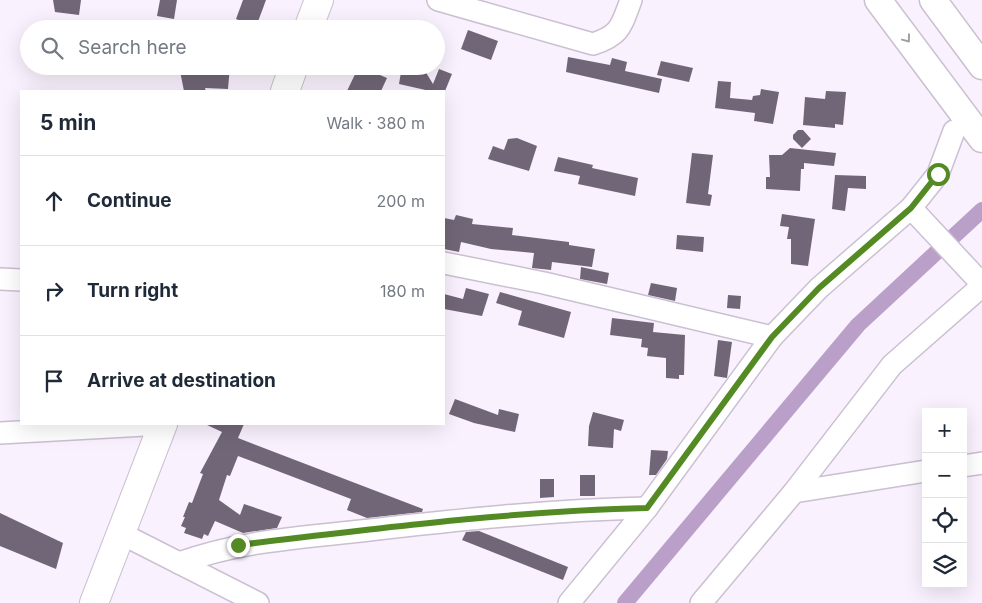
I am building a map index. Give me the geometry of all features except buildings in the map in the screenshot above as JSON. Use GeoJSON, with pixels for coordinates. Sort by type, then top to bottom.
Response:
{"type":"FeatureCollection","features":[{"type":"Feature","properties":{"kind":"highway"},"geometry":{"type":"LineString","coordinates":[[311,20],[319,0]]}},
{"type":"Feature","properties":{"kind":"highway"},"geometry":{"type":"LineString","coordinates":[[285,90],[291,75]]}},
{"type":"Feature","properties":{"kind":"highway"},"geometry":{"type":"LineString","coordinates":[[94,603],[163,425]]}},
{"type":"Feature","properties":{"kind":"main road"},"geometry":{"type":"LineString","coordinates":[[878,0],[982,139]]}},
{"type":"Feature","properties":{"kind":"main road"},"geometry":{"type":"LineString","coordinates":[[933,0],[982,66]]}},
{"type":"Feature","properties":{"kind":"street"},"geometry":{"type":"LineString","coordinates":[[438,0],[593,44],[612,38],[622,24],[631,0]]}},
{"type":"Feature","properties":{"kind":"street"},"geometry":{"type":"LineString","coordinates":[[569,603],[647,508],[772,337],[819,288],[911,208],[938,174],[954,130]]}},
{"type":"Feature","properties":{"kind":"street"},"geometry":{"type":"LineString","coordinates":[[701,603],[794,492],[892,364],[982,285],[911,208]]}},
{"type":"Feature","properties":{"kind":"street"},"geometry":{"type":"LineString","coordinates":[[445,263],[544,283],[772,337]]}},
{"type":"Feature","properties":{"kind":"street"},"geometry":{"type":"LineString","coordinates":[[0,279],[20,280]]}},
{"type":"Feature","properties":{"kind":"street"},"geometry":{"type":"LineString","coordinates":[[0,433],[145,425]]}},
{"type":"Feature","properties":{"kind":"street"},"geometry":{"type":"LineString","coordinates":[[967,465],[982,463]]}},
{"type":"Feature","properties":{"kind":"street"},"geometry":{"type":"LineString","coordinates":[[794,492],[922,472]]}},
{"type":"Feature","properties":{"kind":"street"},"geometry":{"type":"LineString","coordinates":[[179,563],[211,552],[267,542],[473,518],[565,510],[647,508]]}},
{"type":"Feature","properties":{"kind":"street"},"geometry":{"type":"LineString","coordinates":[[120,533],[258,603]]}},
{"type":"Feature","properties":{"kind":"waterway"},"geometry":{"type":"LineString","coordinates":[[625,603],[858,325],[982,210]]}},
{"type":"Feature","properties":{"kind":"route"},"geometry":{"type":"LineString","coordinates":[[238,545],[463,519],[565,510],[647,508],[772,337],[819,288],[911,208],[938,174]]}}]}
